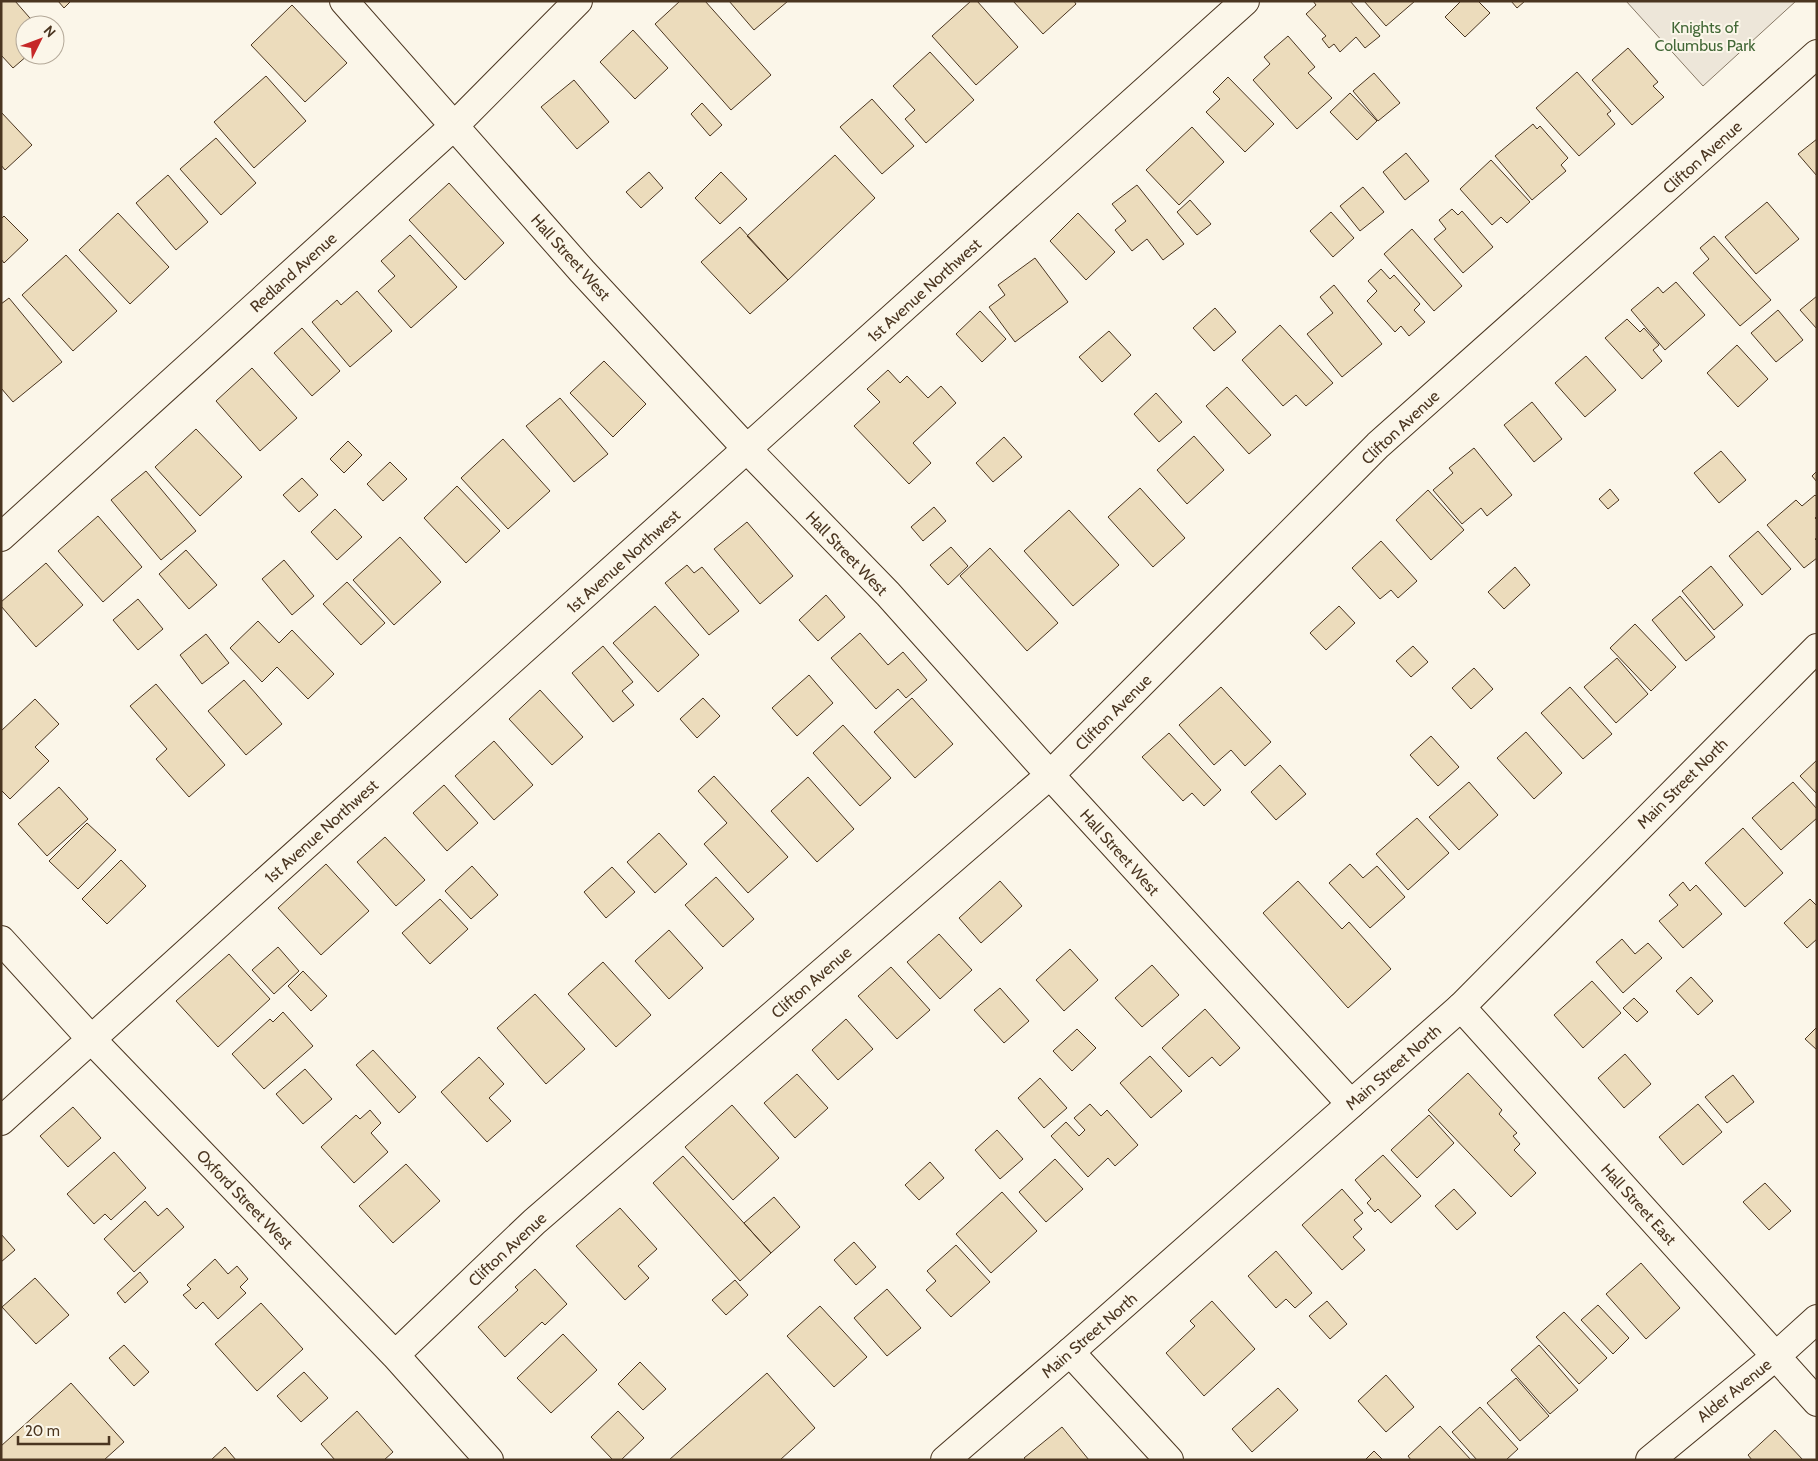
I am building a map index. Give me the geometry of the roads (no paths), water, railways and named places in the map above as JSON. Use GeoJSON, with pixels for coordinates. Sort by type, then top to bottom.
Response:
{"type":"FeatureCollection","features":[{"type":"Feature","properties":{"kind":"street","name":"Hall Street West"},"geometry":{"type":"LineString","coordinates":[[344,1],[582,270],[747,450],[888,594],[1050,775],[1351,1104]]}},
{"type":"Feature","properties":{"kind":"street","name":"Redland Avenue"},"geometry":{"type":"LineString","coordinates":[[1,537],[454,126],[578,1]]}},
{"type":"Feature","properties":{"kind":"street","name":"1st Avenue Northwest"},"geometry":{"type":"LineString","coordinates":[[1,1121],[1246,1]]}},
{"type":"Feature","properties":{"kind":"street","name":"Clifton Avenue"},"geometry":{"type":"LineString","coordinates":[[395,1355],[534,1222],[1050,775],[1378,445],[1817,54]]}},
{"type":"Feature","properties":{"kind":"street","name":"Main Street North"},"geometry":{"type":"LineString","coordinates":[[945,1460],[1461,1007],[1817,648]]}},
{"type":"Feature","properties":{"kind":"street","name":"Oxford Street West"},"geometry":{"type":"LineString","coordinates":[[1,940],[92,1040],[395,1355],[489,1460]]}},
{"type":"Feature","properties":{"kind":"street","name":"Hall Street East"},"geometry":{"type":"LineString","coordinates":[[1461,1007],[1817,1402]]}},
{"type":"Feature","properties":{"kind":"street","name":"Alder Avenue"},"geometry":{"type":"LineString","coordinates":[[1650,1460],[1776,1356],[1817,1319]]}},
{"type":"Feature","properties":{"kind":"street"},"geometry":{"type":"LineString","coordinates":[[1070,1352],[1169,1460]]}},
{"type":"Feature","properties":{"kind":"park label","name":"Knights of Columbus Park"},"geometry":{"type":"Point","coordinates":[1705,36]}}]}
